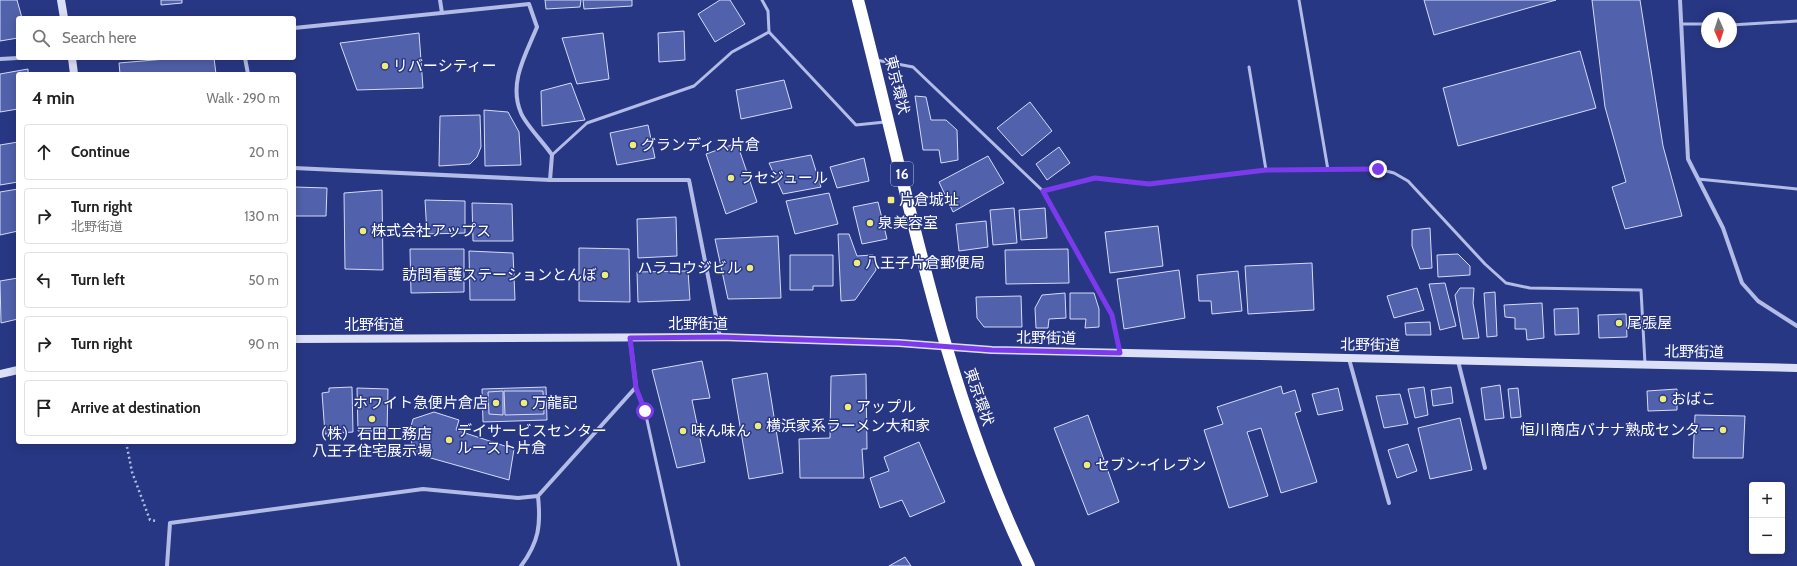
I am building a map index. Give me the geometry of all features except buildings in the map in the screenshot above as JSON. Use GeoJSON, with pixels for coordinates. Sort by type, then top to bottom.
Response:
{"type":"FeatureCollection","features":[{"type":"Feature","properties":{"kind":"highway","name":"東京環状"},"geometry":{"type":"LineString","coordinates":[[858,0],[890,122],[928,286],[945,347],[992,484],[1029,566]]}},
{"type":"Feature","properties":{"kind":"main road"},"geometry":{"type":"LineString","coordinates":[[61,0],[64,16]]}},
{"type":"Feature","properties":{"kind":"main road"},"geometry":{"type":"LineString","coordinates":[[72,60],[74,72]]}},
{"type":"Feature","properties":{"kind":"main road","name":"北野街道"},"geometry":{"type":"LineString","coordinates":[[296,339],[720,337],[899,343],[992,350],[1797,368]]}},
{"type":"Feature","properties":{"kind":"main road"},"geometry":{"type":"LineString","coordinates":[[0,374],[16,370]]}},
{"type":"Feature","properties":{"kind":"street"},"geometry":{"type":"LineString","coordinates":[[440,0],[442,13]]}},
{"type":"Feature","properties":{"kind":"street"},"geometry":{"type":"LineString","coordinates":[[1680,0],[1688,159],[1723,228],[1742,283],[1758,301],[1797,326]]}},
{"type":"Feature","properties":{"kind":"street"},"geometry":{"type":"LineString","coordinates":[[296,28],[529,4],[537,27],[521,66],[517,80],[516,94],[521,113],[552,155],[550,180]]}},
{"type":"Feature","properties":{"kind":"street"},"geometry":{"type":"LineString","coordinates":[[0,60],[16,58]]}},
{"type":"Feature","properties":{"kind":"street"},"geometry":{"type":"LineString","coordinates":[[245,60],[248,72]]}},
{"type":"Feature","properties":{"kind":"street"},"geometry":{"type":"LineString","coordinates":[[296,168],[550,180],[689,180],[720,337]]}},
{"type":"Feature","properties":{"kind":"street"},"geometry":{"type":"LineString","coordinates":[[167,566],[170,523],[423,489],[518,498],[538,496],[636,388],[630,338]]}},
{"type":"Feature","properties":{"kind":"street"},"geometry":{"type":"LineString","coordinates":[[1349,359],[1389,503]]}},
{"type":"Feature","properties":{"kind":"street"},"geometry":{"type":"LineString","coordinates":[[1458,361],[1485,468]]}},
{"type":"Feature","properties":{"kind":"street"},"geometry":{"type":"LineString","coordinates":[[521,566],[530,554],[537,540],[540,518],[538,496]]}},
{"type":"Feature","properties":{"kind":"lane"},"geometry":{"type":"LineString","coordinates":[[762,0],[768,11],[769,32],[856,125],[890,122]]}},
{"type":"Feature","properties":{"kind":"lane"},"geometry":{"type":"LineString","coordinates":[[1299,0],[1328,170]]}},
{"type":"Feature","properties":{"kind":"lane"},"geometry":{"type":"LineString","coordinates":[[1737,24],[1797,21]]}},
{"type":"Feature","properties":{"kind":"lane"},"geometry":{"type":"LineString","coordinates":[[1682,24],[1701,24]]}},
{"type":"Feature","properties":{"kind":"lane"},"geometry":{"type":"LineString","coordinates":[[552,155],[587,124],[694,86],[732,52],[769,32]]}},
{"type":"Feature","properties":{"kind":"lane"},"geometry":{"type":"LineString","coordinates":[[874,60],[914,68],[1043,191],[1112,315],[1120,353]]}},
{"type":"Feature","properties":{"kind":"lane"},"geometry":{"type":"LineString","coordinates":[[1249,67],[1266,170]]}},
{"type":"Feature","properties":{"kind":"lane"},"geometry":{"type":"LineString","coordinates":[[1043,191],[1095,178],[1149,184],[1266,170],[1378,169],[1394,173],[1408,181],[1484,264],[1506,283],[1530,288],[1641,290],[1645,364]]}},
{"type":"Feature","properties":{"kind":"lane"},"geometry":{"type":"LineString","coordinates":[[1698,179],[1797,189]]}},
{"type":"Feature","properties":{"kind":"lane"},"geometry":{"type":"LineString","coordinates":[[636,388],[645,411],[679,566]]}},
{"type":"Feature","properties":{"kind":"path"},"geometry":{"type":"LineString","coordinates":[[126,444],[132,472],[150,520],[170,523]]}},
{"type":"Feature","properties":{"kind":"place","name":"リバーシティー"},"geometry":{"type":"Point","coordinates":[385,66]}},
{"type":"Feature","properties":{"kind":"place","name":"グランディス片倉"},"geometry":{"type":"Point","coordinates":[633,145]}},
{"type":"Feature","properties":{"kind":"place","name":"ラセジュール"},"geometry":{"type":"Point","coordinates":[731,178]}},
{"type":"Feature","properties":{"kind":"place","name":"片倉城址"},"geometry":{"type":"Point","coordinates":[891,200]}},
{"type":"Feature","properties":{"kind":"place","name":"泉美容室"},"geometry":{"type":"Point","coordinates":[870,223]}},
{"type":"Feature","properties":{"kind":"place","name":"株式会社アップス"},"geometry":{"type":"Point","coordinates":[363,231]}},
{"type":"Feature","properties":{"kind":"place","name":"八王子片倉郵便局"},"geometry":{"type":"Point","coordinates":[857,263]}},
{"type":"Feature","properties":{"kind":"place","name":"ハラコウジビル"},"geometry":{"type":"Point","coordinates":[750,268]}},
{"type":"Feature","properties":{"kind":"place","name":"訪問看護ステーションとんぼ"},"geometry":{"type":"Point","coordinates":[605,275]}},
{"type":"Feature","properties":{"kind":"place","name":"尾張屋"},"geometry":{"type":"Point","coordinates":[1619,323]}},
{"type":"Feature","properties":{"kind":"place","name":"おばこ"},"geometry":{"type":"Point","coordinates":[1663,399]}},
{"type":"Feature","properties":{"kind":"place","name":"ホワイト急便片倉店"},"geometry":{"type":"Point","coordinates":[496,403]}},
{"type":"Feature","properties":{"kind":"place","name":"万龍記"},"geometry":{"type":"Point","coordinates":[524,403]}},
{"type":"Feature","properties":{"kind":"place","name":"アップル"},"geometry":{"type":"Point","coordinates":[848,407]}},
{"type":"Feature","properties":{"kind":"place","name":"（株）石田工務店 八王子住宅展示場"},"geometry":{"type":"Point","coordinates":[372,419]}},
{"type":"Feature","properties":{"kind":"place","name":"横浜家系ラーメン大和家"},"geometry":{"type":"Point","coordinates":[758,426]}},
{"type":"Feature","properties":{"kind":"place","name":"恒川商店バナナ熟成センター"},"geometry":{"type":"Point","coordinates":[1723,430]}},
{"type":"Feature","properties":{"kind":"place","name":"味ん味ん"},"geometry":{"type":"Point","coordinates":[683,431]}},
{"type":"Feature","properties":{"kind":"place","name":"デイサービスセンター ルースト片倉"},"geometry":{"type":"Point","coordinates":[449,440]}},
{"type":"Feature","properties":{"kind":"place","name":"セブン-イレブン"},"geometry":{"type":"Point","coordinates":[1087,465]}},
{"type":"Feature","properties":{"kind":"route"},"geometry":{"type":"LineString","coordinates":[[645,411],[636,388],[630,338],[720,337],[899,343],[992,350],[1120,353],[1112,315],[1043,191],[1095,178],[1149,184],[1266,170],[1378,169]]}}]}
